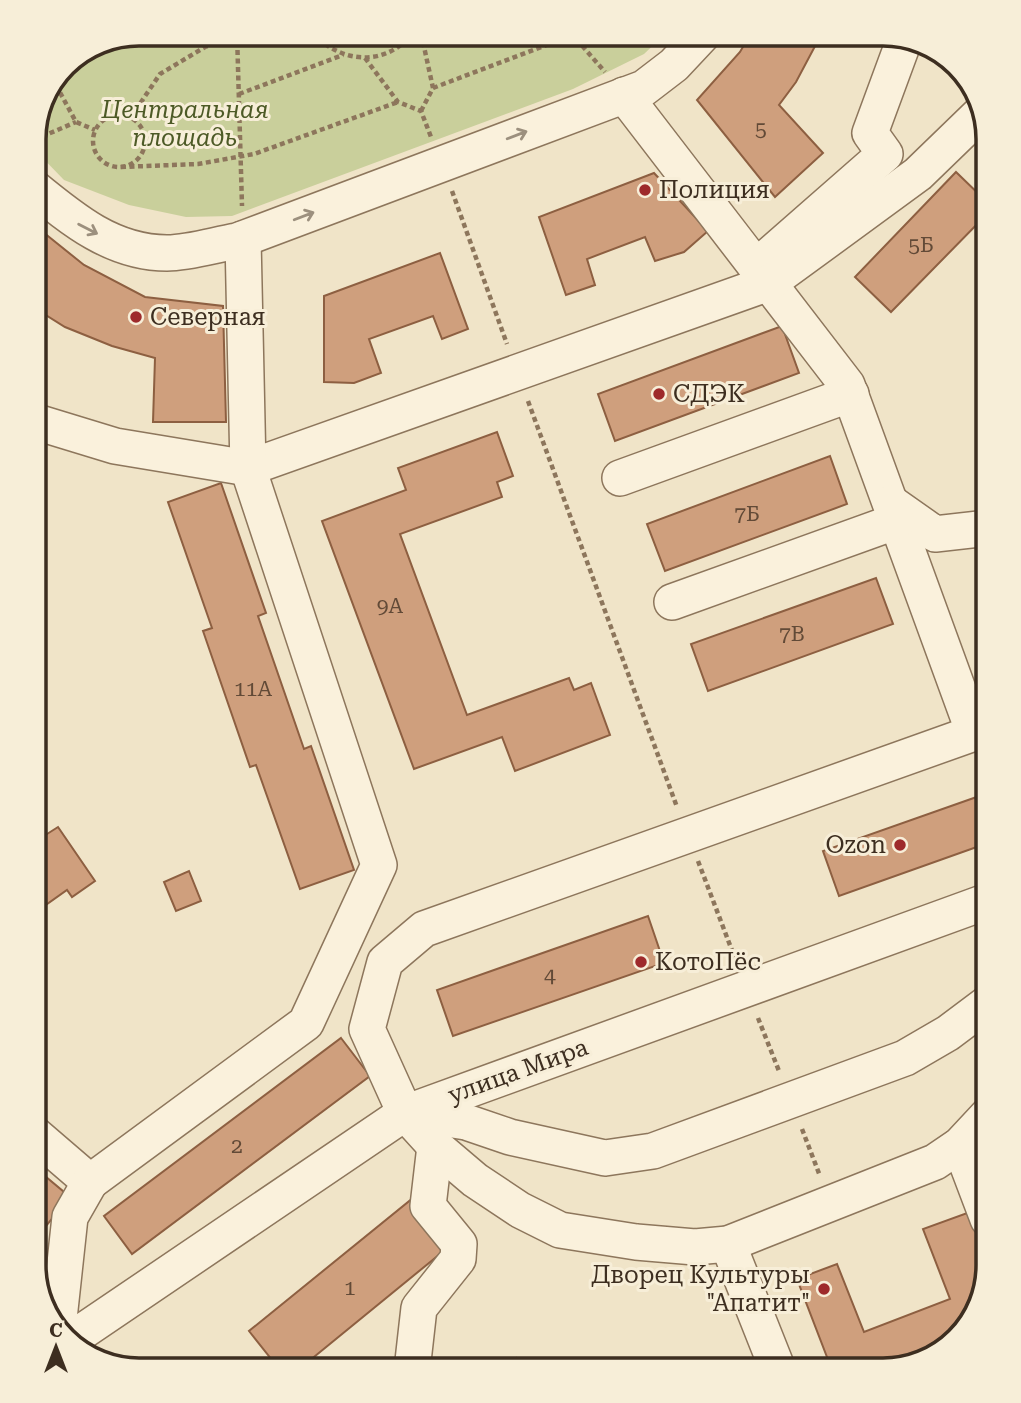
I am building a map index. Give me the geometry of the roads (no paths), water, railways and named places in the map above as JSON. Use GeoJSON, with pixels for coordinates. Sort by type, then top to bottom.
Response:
{"type":"FeatureCollection","features":[{"type":"Feature","properties":{"kind":"street"},"geometry":{"type":"LineString","coordinates":[[46,198],[76,223],[123,247],[167,253],[243,225],[442,164],[614,84],[644,88],[674,65],[692,46]]}},
{"type":"Feature","properties":{"kind":"street"},"geometry":{"type":"LineString","coordinates":[[763,275],[885,154],[870,134],[901,48]]}},
{"type":"Feature","properties":{"kind":"street"},"geometry":{"type":"LineString","coordinates":[[614,84],[848,385],[974,733],[425,929],[385,962],[367,1029],[405,1113],[435,1146],[475,1180],[520,1210],[560,1230],[636,1242],[695,1247],[728,1244],[935,1162],[960,1145],[976,1128]]}},
{"type":"Feature","properties":{"kind":"street"},"geometry":{"type":"LineString","coordinates":[[46,425],[115,446],[248,468],[518,373],[763,275],[918,174],[974,120]]}},
{"type":"Feature","properties":{"kind":"street"},"geometry":{"type":"LineString","coordinates":[[60,1312],[70,1217],[90,1182],[306,1023],[379,865],[248,468],[243,225]]}},
{"type":"Feature","properties":{"kind":"street"},"geometry":{"type":"LineString","coordinates":[[620,478],[851,394]]}},
{"type":"Feature","properties":{"kind":"street"},"geometry":{"type":"LineString","coordinates":[[894,512],[935,534],[976,529]]}},
{"type":"Feature","properties":{"kind":"street"},"geometry":{"type":"LineString","coordinates":[[672,602],[894,512]]}},
{"type":"Feature","properties":{"kind":"street","name":"улица Мира"},"geometry":{"type":"LineString","coordinates":[[91,1326],[405,1113],[976,905]]}},
{"type":"Feature","properties":{"kind":"street"},"geometry":{"type":"LineString","coordinates":[[405,1113],[466,1122],[510,1137],[605,1158],[653,1151],[905,1058],[976,1012]]}},
{"type":"Feature","properties":{"kind":"street"},"geometry":{"type":"LineString","coordinates":[[45,1143],[90,1182]]}},
{"type":"Feature","properties":{"kind":"street"},"geometry":{"type":"LineString","coordinates":[[960,1145],[976,1184]]}},
{"type":"Feature","properties":{"kind":"street"},"geometry":{"type":"LineString","coordinates":[[413,1357],[419,1308],[458,1259],[458,1244],[428,1206],[435,1146]]}},
{"type":"Feature","properties":{"kind":"street"},"geometry":{"type":"LineString","coordinates":[[728,1244],[773,1358]]}},
{"type":"Feature","properties":{"kind":"place","name":"Полиция"},"geometry":{"type":"Point","coordinates":[645,190]}},
{"type":"Feature","properties":{"kind":"place","name":"Северная"},"geometry":{"type":"Point","coordinates":[136,317]}},
{"type":"Feature","properties":{"kind":"place","name":"СДЭК"},"geometry":{"type":"Point","coordinates":[659,394]}},
{"type":"Feature","properties":{"kind":"place","name":"Ozon"},"geometry":{"type":"Point","coordinates":[900,845]}},
{"type":"Feature","properties":{"kind":"place","name":"КотоПёс"},"geometry":{"type":"Point","coordinates":[641,962]}},
{"type":"Feature","properties":{"kind":"place","name":"Дворец Культуры \"Апатит\""},"geometry":{"type":"Point","coordinates":[824,1289]}},
{"type":"Feature","properties":{"kind":"park label","name":"Центральная площадь"},"geometry":{"type":"Point","coordinates":[185,124]}}]}
